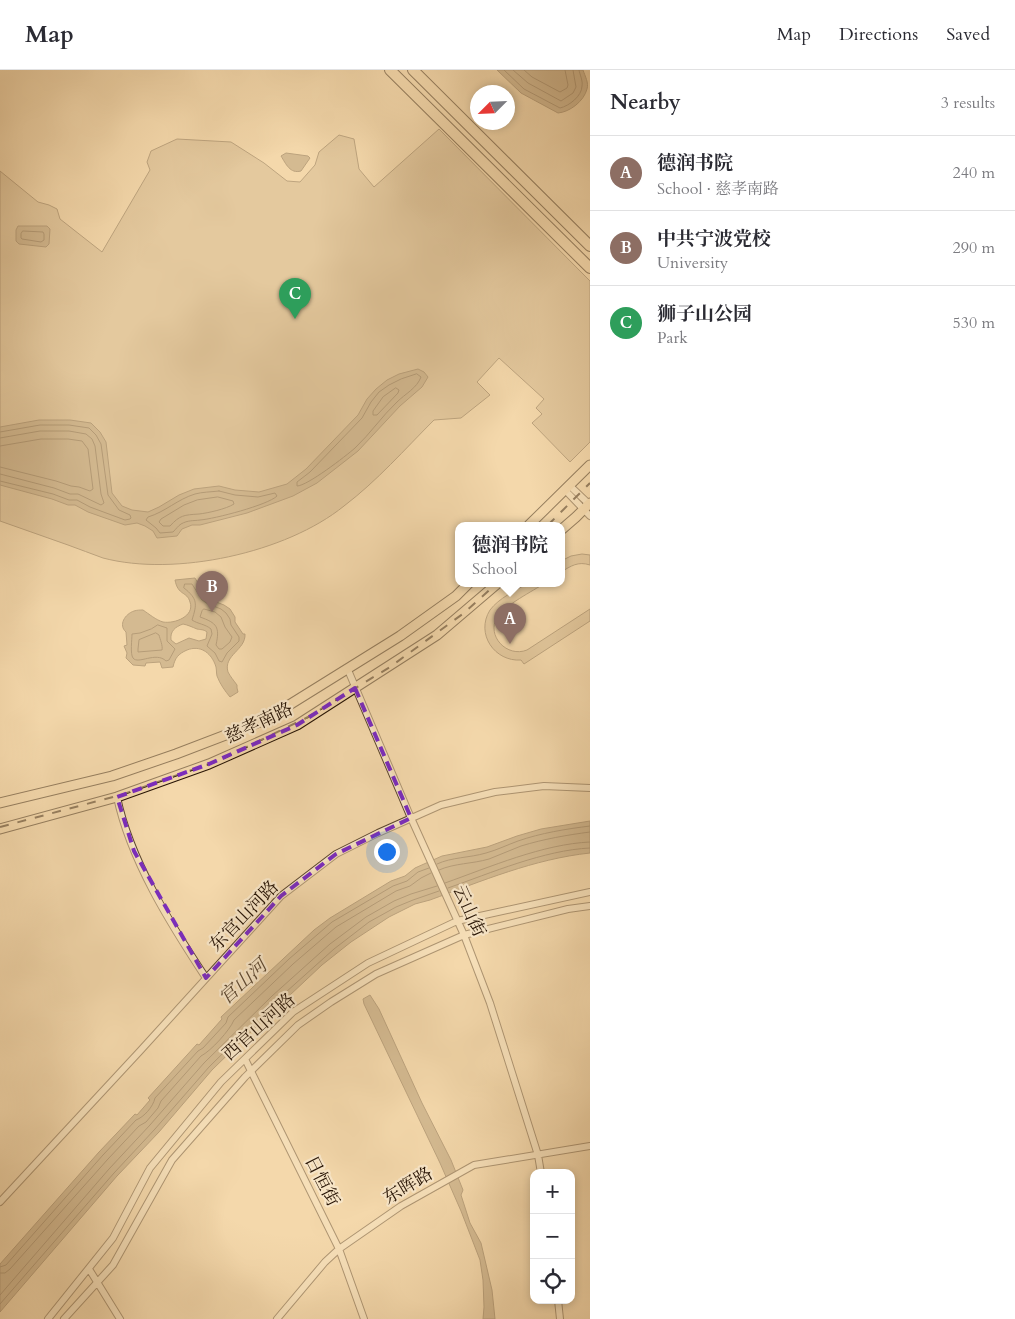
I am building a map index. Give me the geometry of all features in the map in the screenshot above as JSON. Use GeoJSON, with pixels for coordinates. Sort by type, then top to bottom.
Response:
{"type":"FeatureCollection","features":[{"type":"Feature","properties":{"kind":"highway"},"geometry":{"type":"LineString","coordinates":[[390,70],[589,267]]}},
{"type":"Feature","properties":{"kind":"highway"},"geometry":{"type":"LineString","coordinates":[[413,70],[590,246]]}},
{"type":"Feature","properties":{"kind":"main road"},"geometry":{"type":"LineString","coordinates":[[532,522],[590,465]]}},
{"type":"Feature","properties":{"kind":"main road"},"geometry":{"type":"LineString","coordinates":[[565,527],[589,507]]}},
{"type":"Feature","properties":{"kind":"main road","name":"慈孝南路"},"geometry":{"type":"LineString","coordinates":[[0,803],[112,776],[185,751],[265,720],[400,636],[466,587]]}},
{"type":"Feature","properties":{"kind":"main road","name":"慈孝南路"},"geometry":{"type":"LineString","coordinates":[[0,829],[117,798],[209,764],[297,725],[437,635],[493,587]]}},
{"type":"Feature","properties":{"kind":"street"},"geometry":{"type":"LineString","coordinates":[[567,488],[589,507]]}},
{"type":"Feature","properties":{"kind":"street","name":"云山街"},"geometry":{"type":"LineString","coordinates":[[348,670],[424,848],[464,935],[490,1003],[538,1155],[540,1169]]}},
{"type":"Feature","properties":{"kind":"street","name":"东官山河路"},"geometry":{"type":"LineString","coordinates":[[0,1202],[281,896],[336,854],[441,805],[495,792],[544,786],[590,788]]}},
{"type":"Feature","properties":{"kind":"street"},"geometry":{"type":"LineString","coordinates":[[117,798],[121,818],[134,851],[160,902],[206,978]]}},
{"type":"Feature","properties":{"kind":"street","name":"西官山河路"},"geometry":{"type":"LineString","coordinates":[[48,1319],[113,1238],[150,1168],[220,1082],[293,1012],[368,963],[456,921],[590,892]]}},
{"type":"Feature","properties":{"kind":"street","name":"西官山河路"},"geometry":{"type":"LineString","coordinates":[[64,1319],[113,1265],[172,1160],[251,1072],[298,1025],[376,974],[464,935],[568,909],[590,906]]}},
{"type":"Feature","properties":{"kind":"street","name":"日恒街"},"geometry":{"type":"LineString","coordinates":[[244,1059],[339,1249],[364,1319]]}},
{"type":"Feature","properties":{"kind":"street","name":"东晖路"},"geometry":{"type":"LineString","coordinates":[[277,1319],[325,1262],[339,1249],[401,1206],[474,1164],[590,1146]]}},
{"type":"Feature","properties":{"kind":"street"},"geometry":{"type":"LineString","coordinates":[[89,1269],[120,1319]]}},
{"type":"Feature","properties":{"kind":"street"},"geometry":{"type":"LineString","coordinates":[[558,1304],[560,1319]]}},
{"type":"Feature","properties":{"kind":"highlighted area"},"geometry":{"type":"Polygon","coordinates":[[[355,688],[411,818],[336,854],[281,896],[206,978],[134,851],[117,797],[209,764],[297,725],[355,688]]]}},
{"type":"Feature","properties":{"kind":"shaded area"},"geometry":{"type":"Polygon","coordinates":[[[439,129],[590,281],[590,442],[570,462],[532,423],[542,414],[536,408],[544,399],[499,358],[477,382],[490,395],[461,418],[434,420],[368,486],[320,523],[292,537],[261,548],[229,557],[196,562],[132,563],[103,558],[0,521],[0,171],[38,202],[57,209],[60,219],[102,252],[150,170],[147,162],[151,151],[177,139],[231,142],[264,163],[287,181],[300,182],[315,165],[319,152],[339,135],[354,139],[359,169],[374,187],[439,129]]]}},
{"type":"Feature","properties":{"kind":"shaded area"},"geometry":{"type":"Polygon","coordinates":[[[590,555],[590,565],[578,564],[565,570],[565,559],[571,556],[590,555]]]}},
{"type":"Feature","properties":{"kind":"shaded area"},"geometry":{"type":"Polygon","coordinates":[[[521,587],[538,587],[501,612],[494,624],[496,638],[500,644],[512,651],[520,652],[527,650],[590,609],[590,621],[524,664],[521,660],[503,656],[490,645],[486,637],[486,619],[490,610],[521,587]]]}},
{"type":"Feature","properties":{"kind":"water"},"geometry":{"type":"Polygon","coordinates":[[[497,70],[583,70],[587,87],[583,98],[576,105],[567,111],[558,113],[521,93],[515,85],[513,85],[497,70]]]}},
{"type":"Feature","properties":{"kind":"water"},"geometry":{"type":"Polygon","coordinates":[[[286,153],[308,156],[310,158],[301,171],[297,172],[289,168],[281,156],[286,153]]]}},
{"type":"Feature","properties":{"kind":"water"},"geometry":{"type":"Polygon","coordinates":[[[18,226],[47,226],[50,229],[49,244],[46,247],[19,244],[16,241],[18,226]]]}},
{"type":"Feature","properties":{"kind":"water"},"geometry":{"type":"Polygon","coordinates":[[[418,369],[428,377],[422,387],[400,406],[358,451],[317,483],[293,496],[247,513],[200,525],[192,525],[182,529],[177,536],[157,538],[153,531],[137,523],[125,525],[88,512],[75,505],[68,505],[0,485],[0,427],[39,420],[70,420],[91,423],[100,432],[106,442],[112,493],[122,506],[132,510],[148,512],[194,489],[219,486],[235,490],[259,492],[287,484],[306,469],[358,415],[367,399],[376,389],[387,380],[399,374],[418,369]]]}},
{"type":"Feature","properties":{"kind":"water"},"geometry":{"type":"Polygon","coordinates":[[[195,578],[206,597],[230,609],[235,617],[235,622],[243,634],[245,634],[242,644],[231,657],[227,666],[228,672],[237,685],[238,692],[230,697],[218,679],[213,660],[200,649],[196,648],[181,653],[173,667],[162,668],[160,662],[146,663],[145,666],[133,665],[126,658],[127,653],[124,646],[127,645],[126,632],[123,623],[128,615],[137,610],[143,610],[163,622],[173,622],[183,618],[190,611],[189,599],[178,589],[175,580],[195,578]],[[183,624],[172,632],[171,640],[176,644],[189,638],[199,641],[206,639],[207,632],[183,624]]]}},
{"type":"Feature","properties":{"kind":"water"},"geometry":{"type":"Polygon","coordinates":[[[590,821],[590,853],[528,865],[415,904],[389,917],[351,942],[322,965],[212,1070],[159,1132],[117,1176],[0,1312],[0,1264],[99,1152],[135,1114],[137,1115],[150,1100],[148,1098],[197,1044],[199,1045],[222,1019],[221,1017],[314,930],[330,918],[391,881],[405,876],[415,868],[442,856],[487,847],[541,829],[590,821]]]}},
{"type":"Feature","properties":{"kind":"water"},"geometry":{"type":"Polygon","coordinates":[[[370,995],[379,1009],[422,1103],[451,1160],[463,1190],[461,1195],[470,1223],[481,1243],[492,1290],[495,1319],[483,1319],[483,1280],[480,1260],[440,1163],[364,1004],[363,999],[370,995]]]}},
{"type":"Feature","properties":{"kind":"railway"},"geometry":{"type":"LineString","coordinates":[[551,522],[590,483]]}},
{"type":"Feature","properties":{"kind":"railway"},"geometry":{"type":"LineString","coordinates":[[0,827],[124,794],[220,760],[308,717],[390,667],[464,613],[493,587]]}},
{"type":"Feature","properties":{"kind":"place","name":"狮子山公园"},"geometry":{"type":"Point","coordinates":[295,319]}},
{"type":"Feature","properties":{"kind":"place","name":"中共宁波党校"},"geometry":{"type":"Point","coordinates":[212,612]}},
{"type":"Feature","properties":{"kind":"place","name":"德润书院"},"geometry":{"type":"Point","coordinates":[510,644]}},
{"type":"Feature","properties":{"kind":"water label","name":"官山河"},"geometry":{"type":"Point","coordinates":[243,982]}}]}
